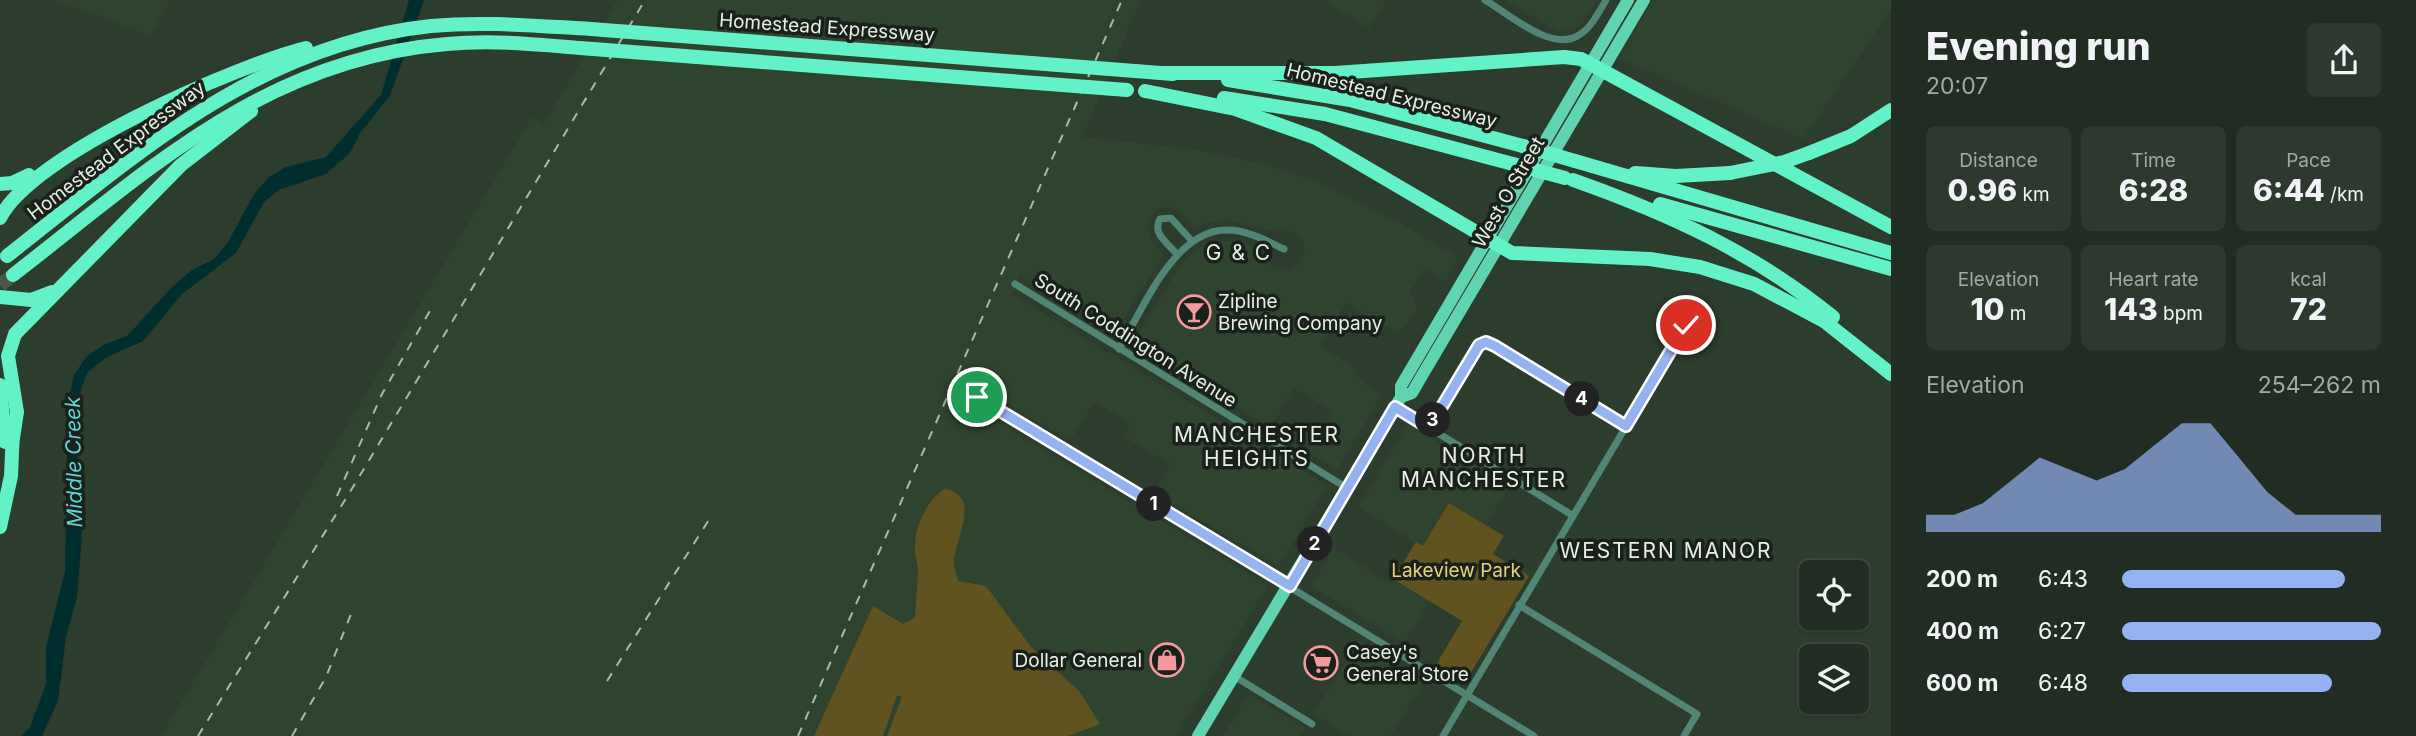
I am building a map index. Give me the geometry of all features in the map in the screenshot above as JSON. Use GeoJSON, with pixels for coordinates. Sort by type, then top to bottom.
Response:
{"type":"FeatureCollection","features":[{"type":"Feature","properties":{"kind":"highway","name":"Homestead Expressway"},"geometry":{"type":"LineString","coordinates":[[7,256],[157,140],[217,99],[290,62],[362,39],[454,25],[491,23],[591,29],[1164,73],[1257,83],[1336,97],[1575,161]]}},
{"type":"Feature","properties":{"kind":"highway"},"geometry":{"type":"LineString","coordinates":[[0,218],[11,200],[26,184],[83,148],[174,97],[268,58],[334,40],[362,39]]}},
{"type":"Feature","properties":{"kind":"highway","name":"Homestead Expressway"},"geometry":{"type":"LineString","coordinates":[[12,275],[208,127],[260,96],[318,71],[356,60],[448,44],[506,43],[580,48],[1234,99],[1325,114],[1569,179]]}},
{"type":"Feature","properties":{"kind":"highway"},"geometry":{"type":"LineString","coordinates":[[1164,73],[1335,73],[1564,57],[1597,66],[1891,227]]}},
{"type":"Feature","properties":{"kind":"highway"},"geometry":{"type":"LineString","coordinates":[[1,524],[11,476],[17,412],[9,360],[10,345],[17,331],[181,165],[245,115],[302,84],[318,71]]}},
{"type":"Feature","properties":{"kind":"highway"},"geometry":{"type":"LineString","coordinates":[[1145,91],[1235,108],[1316,138],[1493,242],[1520,255],[1650,259],[1727,275],[1808,311],[1846,335],[1891,374]]}},
{"type":"Feature","properties":{"kind":"highway"},"geometry":{"type":"LineString","coordinates":[[1575,161],[1657,176],[1730,173],[1784,162],[1809,153],[1862,130],[1891,110]]}},
{"type":"Feature","properties":{"kind":"highway"},"geometry":{"type":"LineString","coordinates":[[0,184],[19,180],[65,153],[83,148]]}},
{"type":"Feature","properties":{"kind":"highway"},"geometry":{"type":"LineString","coordinates":[[1575,161],[1891,253]]}},
{"type":"Feature","properties":{"kind":"highway"},"geometry":{"type":"LineString","coordinates":[[1569,179],[1891,269]]}},
{"type":"Feature","properties":{"kind":"highway"},"geometry":{"type":"LineString","coordinates":[[1569,179],[1669,216],[1740,253],[1831,315],[1891,369]]}},
{"type":"Feature","properties":{"kind":"highway"},"geometry":{"type":"LineString","coordinates":[[5,298],[42,298],[64,282]]}},
{"type":"Feature","properties":{"kind":"highway"},"geometry":{"type":"LineString","coordinates":[[0,349],[9,394],[13,438]]}},
{"type":"Feature","properties":{"kind":"highway"},"geometry":{"type":"LineString","coordinates":[[0,385],[5,434],[1,524]]}},
{"type":"Feature","properties":{"kind":"main road","name":"West O Street"},"geometry":{"type":"LineString","coordinates":[[1597,66],[1628,0]]}},
{"type":"Feature","properties":{"kind":"main road","name":"West O Street"},"geometry":{"type":"LineString","coordinates":[[1198,736],[1398,402],[1412,393],[1493,242],[1597,66],[1644,0]]}},
{"type":"Feature","properties":{"kind":"street"},"geometry":{"type":"LineString","coordinates":[[1485,0],[1548,37],[1571,39],[1585,31],[1606,0]]}},
{"type":"Feature","properties":{"kind":"street"},"geometry":{"type":"LineString","coordinates":[[1176,253],[1158,233],[1160,219],[1171,218],[1191,240]]}},
{"type":"Feature","properties":{"kind":"street"},"geometry":{"type":"LineString","coordinates":[[1119,349],[1176,253],[1191,240],[1209,232],[1227,230],[1254,236],[1284,249]]}},
{"type":"Feature","properties":{"kind":"street","name":"South Coddington Avenue"},"geometry":{"type":"LineString","coordinates":[[1015,284],[1348,488]]}},
{"type":"Feature","properties":{"kind":"street"},"geometry":{"type":"LineString","coordinates":[[1443,736],[1686,325],[1687,310]]}},
{"type":"Feature","properties":{"kind":"street"},"geometry":{"type":"LineString","coordinates":[[1429,428],[1476,348],[1482,344],[1495,346],[1626,426]]}},
{"type":"Feature","properties":{"kind":"street"},"geometry":{"type":"LineString","coordinates":[[966,390],[1534,736]]}},
{"type":"Feature","properties":{"kind":"street"},"geometry":{"type":"LineString","coordinates":[[1398,402],[1429,428],[1572,515]]}},
{"type":"Feature","properties":{"kind":"street"},"geometry":{"type":"LineString","coordinates":[[1519,605],[1697,714],[1684,736]]}},
{"type":"Feature","properties":{"kind":"street"},"geometry":{"type":"LineString","coordinates":[[1234,676],[1312,724]]}},
{"type":"Feature","properties":{"kind":"shaded area"},"geometry":{"type":"Polygon","coordinates":[[[53,0],[170,0],[150,35],[53,0]]]}},
{"type":"Feature","properties":{"kind":"shaded area"},"geometry":{"type":"Polygon","coordinates":[[[617,0],[1141,0],[1082,137],[1193,149],[1260,163],[1314,180],[1400,223],[1458,257],[1445,282],[1424,269],[1410,292],[1418,309],[1398,334],[1346,303],[1320,346],[1356,368],[1354,373],[1381,396],[1337,470],[1308,452],[1332,411],[1294,388],[1270,428],[1132,344],[1181,265],[1195,251],[1216,241],[1240,242],[1256,249],[1276,269],[1290,269],[1299,263],[1305,252],[1302,239],[1293,231],[1269,231],[1226,220],[1193,226],[1178,210],[1169,207],[1158,209],[1148,220],[1147,230],[1153,243],[1164,254],[1115,333],[1020,275],[1012,294],[1327,485],[1279,566],[1154,493],[1170,464],[1123,436],[1130,423],[1095,402],[1070,441],[970,381],[962,401],[1268,585],[1176,736],[161,736],[532,117],[544,124],[617,0]]]}},
{"type":"Feature","properties":{"kind":"shaded area"},"geometry":{"type":"Polygon","coordinates":[[[1323,0],[1387,0],[1369,28],[1323,0]]]}},
{"type":"Feature","properties":{"kind":"shaded area"},"geometry":{"type":"Polygon","coordinates":[[[1505,0],[1597,0],[1580,27],[1559,32],[1505,0]]]}},
{"type":"Feature","properties":{"kind":"shaded area"},"geometry":{"type":"Polygon","coordinates":[[[1653,0],[1891,0],[1891,10],[1803,139],[1619,58],[1653,0]]]}},
{"type":"Feature","properties":{"kind":"shaded area","name":"NORTH MANCHESTER"},"geometry":{"type":"Polygon","coordinates":[[[1408,424],[1509,486],[1486,525],[1449,503],[1423,547],[1358,507],[1408,424]]]}},
{"type":"Feature","properties":{"kind":"shaded area"},"geometry":{"type":"Polygon","coordinates":[[[1334,548],[1390,583],[1393,579],[1430,601],[1404,643],[1311,586],[1334,548]]]}},
{"type":"Feature","properties":{"kind":"shaded area"},"geometry":{"type":"Polygon","coordinates":[[[1359,640],[1425,679],[1391,736],[1349,736],[1313,714],[1359,640]]]}},
{"type":"Feature","properties":{"kind":"shaded area"},"geometry":{"type":"Polygon","coordinates":[[[1249,694],[1305,728],[1300,736],[1223,736],[1249,694]]]}},
{"type":"Feature","properties":{"kind":"green space"},"geometry":{"type":"Polygon","coordinates":[[[944,489],[962,499],[964,508],[954,559],[958,581],[986,586],[1031,647],[1079,691],[1100,724],[1068,736],[887,736],[902,697],[897,695],[883,736],[814,736],[873,606],[903,624],[915,618],[917,530],[927,507],[944,489]]]}},
{"type":"Feature","properties":{"kind":"green space","name":"Lakeview Park"},"geometry":{"type":"Polygon","coordinates":[[[1449,503],[1504,536],[1493,554],[1529,576],[1466,681],[1437,663],[1462,621],[1393,579],[1416,542],[1423,546],[1449,503]]]}},
{"type":"Feature","properties":{"kind":"water","name":"Middle Creek"},"geometry":{"type":"Polygon","coordinates":[[[409,0],[424,0],[390,96],[360,133],[350,153],[326,174],[279,190],[264,202],[236,253],[182,294],[143,341],[105,358],[87,373],[79,396],[77,430],[82,536],[77,597],[66,637],[58,701],[42,736],[21,736],[30,727],[46,684],[46,647],[65,571],[68,402],[74,375],[86,357],[105,344],[127,336],[171,288],[192,270],[214,259],[228,242],[254,194],[269,177],[286,167],[326,157],[381,95],[409,0]]]}},
{"type":"Feature","properties":{"kind":"tunnel"},"geometry":{"type":"LineString","coordinates":[[0,285],[13,275]]}},
{"type":"Feature","properties":{"kind":"railway"},"geometry":{"type":"LineString","coordinates":[[198,736],[350,492],[645,0]]}},
{"type":"Feature","properties":{"kind":"railway"},"geometry":{"type":"LineString","coordinates":[[798,736],[1122,0]]}},
{"type":"Feature","properties":{"kind":"railway"},"geometry":{"type":"LineString","coordinates":[[337,496],[382,394],[431,309]]}},
{"type":"Feature","properties":{"kind":"railway"},"geometry":{"type":"LineString","coordinates":[[607,681],[712,515]]}},
{"type":"Feature","properties":{"kind":"railway"},"geometry":{"type":"LineString","coordinates":[[292,736],[326,677],[353,609]]}},
{"type":"Feature","properties":{"kind":"place","name":"Zipline Brewing Company"},"geometry":{"type":"Point","coordinates":[1194,312]}},
{"type":"Feature","properties":{"kind":"place","name":"Dollar General"},"geometry":{"type":"Point","coordinates":[1167,660]}},
{"type":"Feature","properties":{"kind":"place","name":"Casey's General Store"},"geometry":{"type":"Point","coordinates":[1321,663]}},
{"type":"Feature","properties":{"kind":"district","name":"G & C"},"geometry":{"type":"Point","coordinates":[1239,253]}},
{"type":"Feature","properties":{"kind":"district","name":"MANCHESTER HEIGHTS"},"geometry":{"type":"Point","coordinates":[1257,447]}},
{"type":"Feature","properties":{"kind":"district","name":"NORTH MANCHESTER"},"geometry":{"type":"Point","coordinates":[1484,468]}},
{"type":"Feature","properties":{"kind":"district","name":"WESTERN MANOR"},"geometry":{"type":"Point","coordinates":[1666,551]}},
{"type":"Feature","properties":{"kind":"route"},"geometry":{"type":"LineString","coordinates":[[977,397],[1290,586],[1395,407],[1429,428],[1479,345],[1486,342],[1495,346],[1626,426],[1686,325]]}}]}
